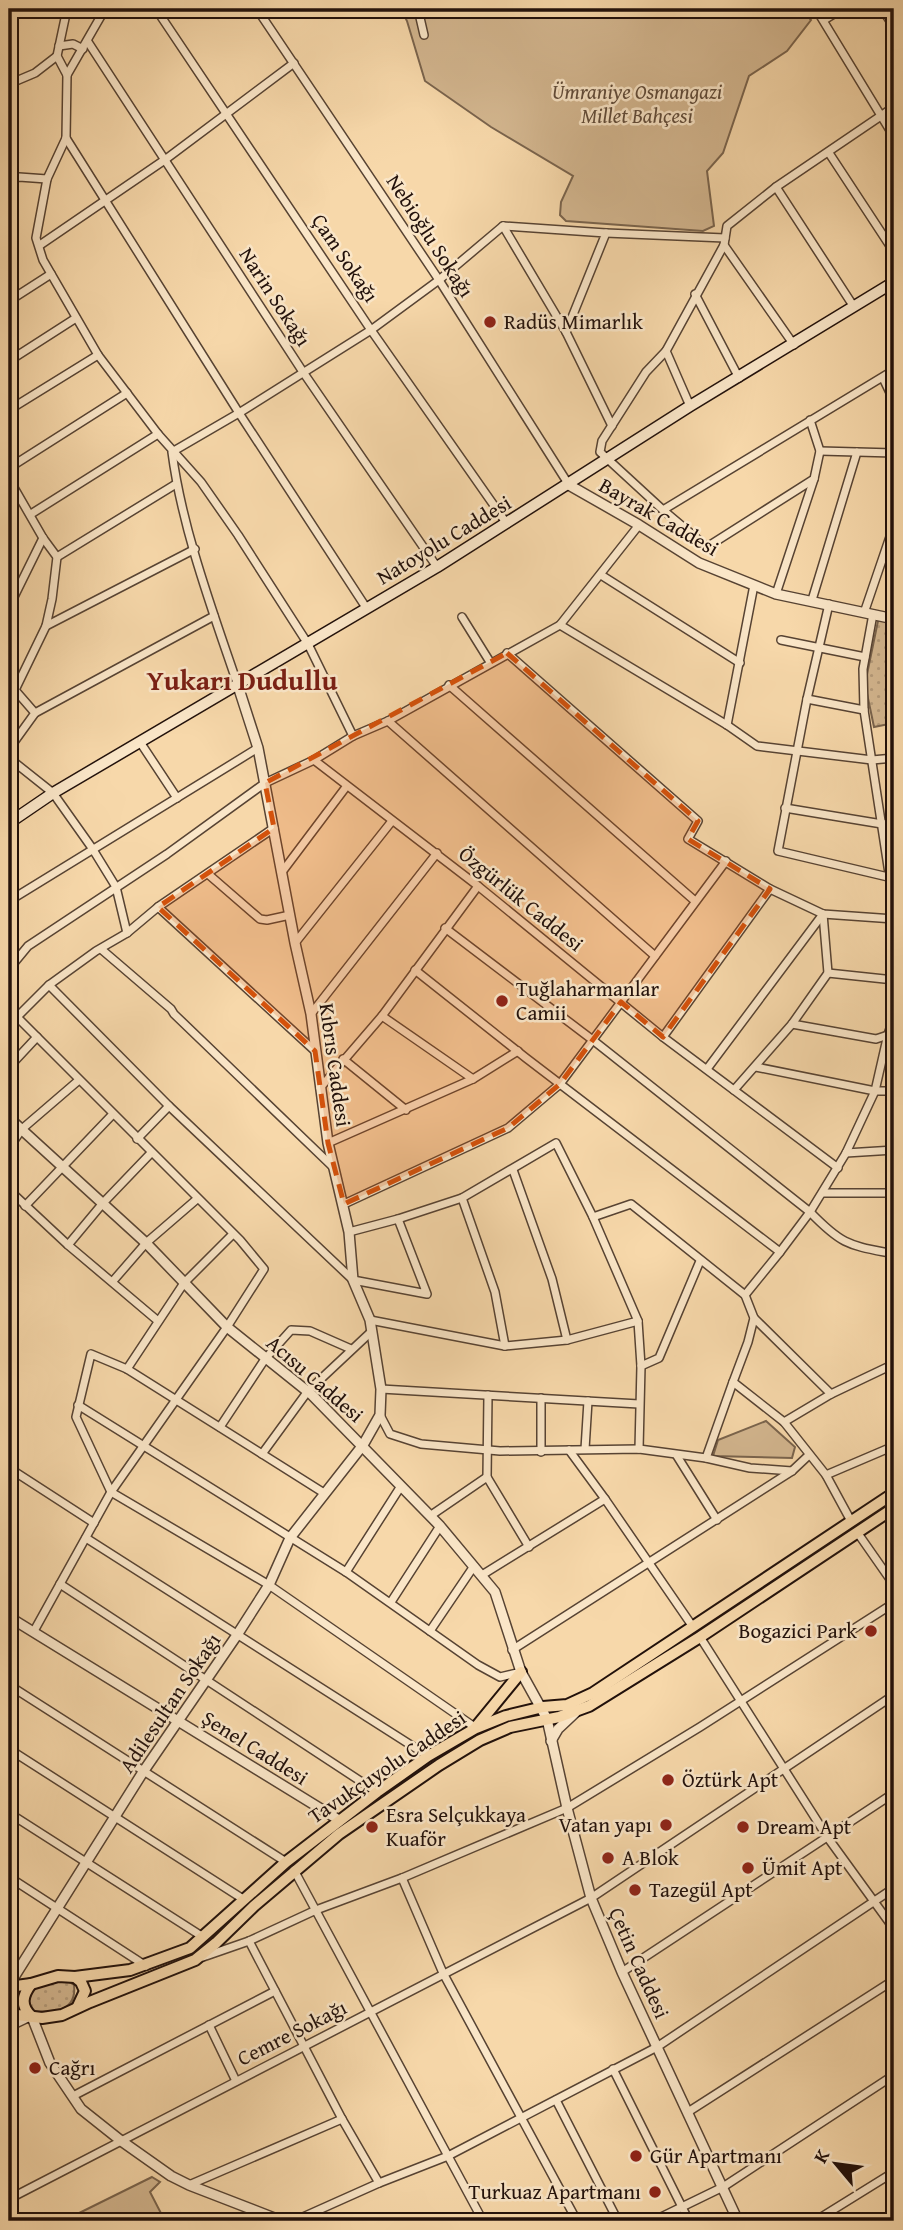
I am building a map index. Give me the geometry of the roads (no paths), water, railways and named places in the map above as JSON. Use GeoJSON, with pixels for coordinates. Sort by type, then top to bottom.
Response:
{"type":"FeatureCollection","features":[{"type":"Feature","properties":{"kind":"main road","name":"Natoyolu Caddesi"},"geometry":{"type":"LineString","coordinates":[[9,823],[53,793],[437,567],[690,406],[894,282]]}},
{"type":"Feature","properties":{"kind":"main road","name":"Tavukçuyolu Caddesi"},"geometry":{"type":"LineString","coordinates":[[696,1632],[894,1493]]}},
{"type":"Feature","properties":{"kind":"main road","name":"Tavukçuyolu Caddesi"},"geometry":{"type":"LineString","coordinates":[[9,1986],[31,1984],[49,1977],[75,1977],[130,1970],[191,1948],[286,1862],[428,1756],[476,1728],[506,1716],[578,1701],[696,1632],[894,1508]]}},
{"type":"Feature","properties":{"kind":"main road"},"geometry":{"type":"LineString","coordinates":[[9,2014],[52,2018],[195,1959],[294,1870],[339,1834],[470,1746],[510,1727],[576,1712],[696,1632]]}},
{"type":"Feature","properties":{"kind":"main road"},"geometry":{"type":"LineString","coordinates":[[476,1728],[521,1672]]}},
{"type":"Feature","properties":{"kind":"main road"},"geometry":{"type":"LineString","coordinates":[[75,1977],[85,1991],[77,2008]]}},
{"type":"Feature","properties":{"kind":"main road"},"geometry":{"type":"LineString","coordinates":[[31,1984],[26,1990],[23,2002],[24,2008],[32,2017]]}},
{"type":"Feature","properties":{"kind":"street"},"geometry":{"type":"LineString","coordinates":[[9,13],[18,9]]}},
{"type":"Feature","properties":{"kind":"street"},"geometry":{"type":"LineString","coordinates":[[67,9],[57,56],[67,75],[66,138],[47,179],[36,238],[43,260],[98,355],[158,435],[201,482],[238,535],[308,644],[352,736]]}},
{"type":"Feature","properties":{"kind":"street"},"geometry":{"type":"LineString","coordinates":[[67,75],[105,9]]}},
{"type":"Feature","properties":{"kind":"street","name":"Çam Sokağı"},"geometry":{"type":"LineString","coordinates":[[156,9],[229,114],[371,330],[507,524]]}},
{"type":"Feature","properties":{"kind":"street","name":"Nebioğlu Sokağı"},"geometry":{"type":"LineString","coordinates":[[257,9],[439,280],[569,485]]}},
{"type":"Feature","properties":{"kind":"street"},"geometry":{"type":"LineString","coordinates":[[418,9],[425,35]]}},
{"type":"Feature","properties":{"kind":"street"},"geometry":{"type":"LineString","coordinates":[[816,9],[894,137]]}},
{"type":"Feature","properties":{"kind":"street"},"geometry":{"type":"LineString","coordinates":[[824,20],[842,9]]}},
{"type":"Feature","properties":{"kind":"street"},"geometry":{"type":"LineString","coordinates":[[882,9],[894,27]]}},
{"type":"Feature","properties":{"kind":"street"},"geometry":{"type":"LineString","coordinates":[[59,46],[85,46]]}},
{"type":"Feature","properties":{"kind":"street","name":"Narin Sokağı"},"geometry":{"type":"LineString","coordinates":[[85,46],[166,159],[303,372],[437,567]]}},
{"type":"Feature","properties":{"kind":"street"},"geometry":{"type":"LineString","coordinates":[[9,84],[35,72],[57,56]]}},
{"type":"Feature","properties":{"kind":"street"},"geometry":{"type":"LineString","coordinates":[[40,245],[229,114],[294,63]]}},
{"type":"Feature","properties":{"kind":"street"},"geometry":{"type":"LineString","coordinates":[[814,479],[707,547],[600,452],[603,441],[646,372],[666,351],[725,242],[727,226],[776,187],[894,107]]}},
{"type":"Feature","properties":{"kind":"street"},"geometry":{"type":"LineString","coordinates":[[66,138],[239,413],[368,609]]}},
{"type":"Feature","properties":{"kind":"street"},"geometry":{"type":"LineString","coordinates":[[829,153],[894,252]]}},
{"type":"Feature","properties":{"kind":"street"},"geometry":{"type":"LineString","coordinates":[[9,179],[47,179]]}},
{"type":"Feature","properties":{"kind":"street"},"geometry":{"type":"LineString","coordinates":[[776,187],[854,307]]}},
{"type":"Feature","properties":{"kind":"street"},"geometry":{"type":"LineString","coordinates":[[503,226],[566,332],[612,426]]}},
{"type":"Feature","properties":{"kind":"street"},"geometry":{"type":"LineString","coordinates":[[172,452],[371,330],[439,280],[503,226],[725,242]]}},
{"type":"Feature","properties":{"kind":"street"},"geometry":{"type":"LineString","coordinates":[[566,332],[607,233]]}},
{"type":"Feature","properties":{"kind":"street"},"geometry":{"type":"LineString","coordinates":[[725,242],[794,345]]}},
{"type":"Feature","properties":{"kind":"street"},"geometry":{"type":"LineString","coordinates":[[9,301],[51,274]]}},
{"type":"Feature","properties":{"kind":"street"},"geometry":{"type":"LineString","coordinates":[[695,294],[740,378]]}},
{"type":"Feature","properties":{"kind":"street"},"geometry":{"type":"LineString","coordinates":[[9,361],[76,318]]}},
{"type":"Feature","properties":{"kind":"street"},"geometry":{"type":"LineString","coordinates":[[666,351],[690,406]]}},
{"type":"Feature","properties":{"kind":"street"},"geometry":{"type":"LineString","coordinates":[[9,410],[98,355]]}},
{"type":"Feature","properties":{"kind":"street"},"geometry":{"type":"LineString","coordinates":[[663,510],[894,370]]}},
{"type":"Feature","properties":{"kind":"street"},"geometry":{"type":"LineString","coordinates":[[883,377],[894,401]]}},
{"type":"Feature","properties":{"kind":"street"},"geometry":{"type":"LineString","coordinates":[[9,468],[127,393]]}},
{"type":"Feature","properties":{"kind":"street"},"geometry":{"type":"LineString","coordinates":[[776,594],[814,479],[820,451],[810,420]]}},
{"type":"Feature","properties":{"kind":"street"},"geometry":{"type":"LineString","coordinates":[[31,514],[158,435]]}},
{"type":"Feature","properties":{"kind":"street"},"geometry":{"type":"LineString","coordinates":[[820,451],[894,453]]}},
{"type":"Feature","properties":{"kind":"street"},"geometry":{"type":"LineString","coordinates":[[172,452],[176,484],[214,616],[238,686]]}},
{"type":"Feature","properties":{"kind":"street"},"geometry":{"type":"LineString","coordinates":[[812,600],[857,452]]}},
{"type":"Feature","properties":{"kind":"street"},"geometry":{"type":"LineString","coordinates":[[57,557],[176,484]]}},
{"type":"Feature","properties":{"kind":"street"},"geometry":{"type":"LineString","coordinates":[[10,485],[57,557],[46,626],[12,687],[36,713]]}},
{"type":"Feature","properties":{"kind":"street","name":"Bayrak Caddesi"},"geometry":{"type":"LineString","coordinates":[[569,485],[699,563],[776,594],[894,619]]}},
{"type":"Feature","properties":{"kind":"street"},"geometry":{"type":"LineString","coordinates":[[9,970],[28,946],[167,854],[265,783],[314,760],[352,736],[388,721],[560,625],[639,525]]}},
{"type":"Feature","properties":{"kind":"street"},"geometry":{"type":"LineString","coordinates":[[894,525],[869,613],[864,710],[888,877],[894,901]]}},
{"type":"Feature","properties":{"kind":"street"},"geometry":{"type":"LineString","coordinates":[[9,607],[43,538]]}},
{"type":"Feature","properties":{"kind":"street"},"geometry":{"type":"LineString","coordinates":[[46,626],[195,549]]}},
{"type":"Feature","properties":{"kind":"street"},"geometry":{"type":"LineString","coordinates":[[601,575],[740,663]]}},
{"type":"Feature","properties":{"kind":"street"},"geometry":{"type":"LineString","coordinates":[[727,725],[754,585]]}},
{"type":"Feature","properties":{"kind":"street"},"geometry":{"type":"LineString","coordinates":[[829,604],[807,699],[778,851],[888,877]]}},
{"type":"Feature","properties":{"kind":"street"},"geometry":{"type":"LineString","coordinates":[[9,749],[36,713],[214,616]]}},
{"type":"Feature","properties":{"kind":"street"},"geometry":{"type":"LineString","coordinates":[[462,617],[490,662]]}},
{"type":"Feature","properties":{"kind":"street"},"geometry":{"type":"LineString","coordinates":[[560,625],[727,725],[757,746],[872,760],[894,758]]}},
{"type":"Feature","properties":{"kind":"street"},"geometry":{"type":"LineString","coordinates":[[781,640],[865,657]]}},
{"type":"Feature","properties":{"kind":"street"},"geometry":{"type":"LineString","coordinates":[[507,653],[698,821],[688,839],[770,889],[822,914],[894,919]]}},
{"type":"Feature","properties":{"kind":"street"},"geometry":{"type":"LineString","coordinates":[[449,685],[695,901]]}},
{"type":"Feature","properties":{"kind":"street","name":"Kıbrıs Caddesi"},"geometry":{"type":"LineString","coordinates":[[238,686],[258,748],[311,1014],[328,1143],[349,1232],[353,1280],[372,1331],[381,1389],[380,1415],[363,1445]]}},
{"type":"Feature","properties":{"kind":"street"},"geometry":{"type":"LineString","coordinates":[[807,699],[864,710]]}},
{"type":"Feature","properties":{"kind":"street"},"geometry":{"type":"LineString","coordinates":[[388,721],[655,956]]}},
{"type":"Feature","properties":{"kind":"street"},"geometry":{"type":"LineString","coordinates":[[140,742],[177,798]]}},
{"type":"Feature","properties":{"kind":"street"},"geometry":{"type":"LineString","coordinates":[[9,901],[258,748]]}},
{"type":"Feature","properties":{"kind":"street"},"geometry":{"type":"LineString","coordinates":[[9,758],[53,793],[92,848],[116,887],[127,933]]}},
{"type":"Feature","properties":{"kind":"street","name":"Özgürlük Caddesi"},"geometry":{"type":"LineString","coordinates":[[314,760],[346,787],[437,853],[663,1037],[838,1168]]}},
{"type":"Feature","properties":{"kind":"street"},"geometry":{"type":"LineString","coordinates":[[282,872],[346,787]]}},
{"type":"Feature","properties":{"kind":"street"},"geometry":{"type":"LineString","coordinates":[[785,808],[882,824],[894,822]]}},
{"type":"Feature","properties":{"kind":"street"},"geometry":{"type":"LineString","coordinates":[[295,943],[392,821]]}},
{"type":"Feature","properties":{"kind":"street"},"geometry":{"type":"LineString","coordinates":[[17,1017],[49,985],[274,828]]}},
{"type":"Feature","properties":{"kind":"street"},"geometry":{"type":"LineString","coordinates":[[311,1014],[437,853]]}},
{"type":"Feature","properties":{"kind":"street"},"geometry":{"type":"LineString","coordinates":[[344,1204],[508,1128],[560,1084],[726,861]]}},
{"type":"Feature","properties":{"kind":"street"},"geometry":{"type":"LineString","coordinates":[[208,874],[257,918],[267,920],[290,915]]}},
{"type":"Feature","properties":{"kind":"street"},"geometry":{"type":"LineString","coordinates":[[320,1088],[382,1016],[478,886]]}},
{"type":"Feature","properties":{"kind":"street"},"geometry":{"type":"LineString","coordinates":[[663,1037],[770,889]]}},
{"type":"Feature","properties":{"kind":"street"},"geometry":{"type":"LineString","coordinates":[[158,907],[315,1051]]}},
{"type":"Feature","properties":{"kind":"street"},"geometry":{"type":"LineString","coordinates":[[734,1090],[792,1024],[828,973],[822,914]]}},
{"type":"Feature","properties":{"kind":"street"},"geometry":{"type":"LineString","coordinates":[[707,1069],[822,914]]}},
{"type":"Feature","properties":{"kind":"street"},"geometry":{"type":"LineString","coordinates":[[445,928],[594,1041],[810,1212],[832,1235],[845,1243],[894,1254]]}},
{"type":"Feature","properties":{"kind":"street"},"geometry":{"type":"LineString","coordinates":[[101,949],[171,1009],[334,1168]]}},
{"type":"Feature","properties":{"kind":"street"},"geometry":{"type":"LineString","coordinates":[[415,970],[780,1252]]}},
{"type":"Feature","properties":{"kind":"street"},"geometry":{"type":"LineString","coordinates":[[828,973],[894,980]]}},
{"type":"Feature","properties":{"kind":"street"},"geometry":{"type":"LineString","coordinates":[[49,985],[169,1106],[353,1280],[427,1294],[398,1219]]}},
{"type":"Feature","properties":{"kind":"street"},"geometry":{"type":"LineString","coordinates":[[9,1008],[233,1234],[264,1269],[228,1326],[111,1492],[34,1631]]}},
{"type":"Feature","properties":{"kind":"street"},"geometry":{"type":"LineString","coordinates":[[382,1016],[473,1079]]}},
{"type":"Feature","properties":{"kind":"street"},"geometry":{"type":"LineString","coordinates":[[744,1295],[810,1212],[838,1168],[875,1091],[894,1018]]}},
{"type":"Feature","properties":{"kind":"street"},"geometry":{"type":"LineString","coordinates":[[792,1024],[876,1039],[891,1033]]}},
{"type":"Feature","properties":{"kind":"street"},"geometry":{"type":"LineString","coordinates":[[9,1067],[37,1037]]}},
{"type":"Feature","properties":{"kind":"street"},"geometry":{"type":"LineString","coordinates":[[328,1143],[473,1079],[518,1051]]}},
{"type":"Feature","properties":{"kind":"street"},"geometry":{"type":"LineString","coordinates":[[343,1059],[406,1110]]}},
{"type":"Feature","properties":{"kind":"street"},"geometry":{"type":"LineString","coordinates":[[756,1067],[875,1091],[894,1091]]}},
{"type":"Feature","properties":{"kind":"street"},"geometry":{"type":"LineString","coordinates":[[9,1149],[22,1129],[79,1080]]}},
{"type":"Feature","properties":{"kind":"street"},"geometry":{"type":"LineString","coordinates":[[137,1139],[169,1106]]}},
{"type":"Feature","properties":{"kind":"street"},"geometry":{"type":"LineString","coordinates":[[25,1206],[113,1114]]}},
{"type":"Feature","properties":{"kind":"street","name":"Acısu Caddesi"},"geometry":{"type":"LineString","coordinates":[[9,1118],[146,1243],[228,1326],[265,1359],[308,1391],[440,1526],[495,1592],[512,1650],[521,1672],[542,1707]]}},
{"type":"Feature","properties":{"kind":"street"},"geometry":{"type":"LineString","coordinates":[[349,1232],[462,1198],[555,1143],[593,1217],[638,1321],[641,1366],[639,1449]]}},
{"type":"Feature","properties":{"kind":"street"},"geometry":{"type":"LineString","coordinates":[[846,1153],[894,1150]]}},
{"type":"Feature","properties":{"kind":"street"},"geometry":{"type":"LineString","coordinates":[[68,1245],[103,1203],[151,1153]]}},
{"type":"Feature","properties":{"kind":"street"},"geometry":{"type":"LineString","coordinates":[[513,1170],[552,1279],[567,1340]]}},
{"type":"Feature","properties":{"kind":"street"},"geometry":{"type":"LineString","coordinates":[[9,1190],[68,1245],[158,1321]]}},
{"type":"Feature","properties":{"kind":"street"},"geometry":{"type":"LineString","coordinates":[[823,1193],[894,1193]]}},
{"type":"Feature","properties":{"kind":"street"},"geometry":{"type":"LineString","coordinates":[[462,1198],[495,1292],[505,1346]]}},
{"type":"Feature","properties":{"kind":"street"},"geometry":{"type":"LineString","coordinates":[[113,1281],[146,1243],[197,1199]]}},
{"type":"Feature","properties":{"kind":"street"},"geometry":{"type":"LineString","coordinates":[[593,1217],[631,1204],[744,1295],[754,1318],[831,1394]]}},
{"type":"Feature","properties":{"kind":"street"},"geometry":{"type":"LineString","coordinates":[[127,1369],[184,1283],[233,1234]]}},
{"type":"Feature","properties":{"kind":"street"},"geometry":{"type":"LineString","coordinates":[[641,1366],[659,1358],[700,1261]]}},
{"type":"Feature","properties":{"kind":"street"},"geometry":{"type":"LineString","coordinates":[[706,1458],[748,1342],[754,1318]]}},
{"type":"Feature","properties":{"kind":"street"},"geometry":{"type":"LineString","coordinates":[[894,1319],[891,1326],[894,1340]]}},
{"type":"Feature","properties":{"kind":"street"},"geometry":{"type":"LineString","coordinates":[[370,1320],[505,1346],[567,1340],[638,1321]]}},
{"type":"Feature","properties":{"kind":"street"},"geometry":{"type":"LineString","coordinates":[[220,1427],[265,1359],[291,1330],[310,1331],[351,1349]]}},
{"type":"Feature","properties":{"kind":"street"},"geometry":{"type":"LineString","coordinates":[[262,1454],[308,1391],[372,1331]]}},
{"type":"Feature","properties":{"kind":"street"},"geometry":{"type":"LineString","coordinates":[[324,1493],[127,1369],[91,1354],[76,1417],[111,1492],[269,1585],[476,1728]]}},
{"type":"Feature","properties":{"kind":"street"},"geometry":{"type":"LineString","coordinates":[[784,1422],[831,1394],[894,1364]]}},
{"type":"Feature","properties":{"kind":"street"},"geometry":{"type":"LineString","coordinates":[[733,1382],[784,1422],[825,1475],[851,1521]]}},
{"type":"Feature","properties":{"kind":"street"},"geometry":{"type":"LineString","coordinates":[[381,1389],[639,1404]]}},
{"type":"Feature","properties":{"kind":"street"},"geometry":{"type":"LineString","coordinates":[[488,1395],[487,1477],[528,1547]]}},
{"type":"Feature","properties":{"kind":"street"},"geometry":{"type":"LineString","coordinates":[[541,1398],[541,1452]]}},
{"type":"Feature","properties":{"kind":"street"},"geometry":{"type":"LineString","coordinates":[[585,1450],[588,1401]]}},
{"type":"Feature","properties":{"kind":"street"},"geometry":{"type":"LineString","coordinates":[[78,1405],[346,1572],[478,1665],[500,1676],[521,1672]]}},
{"type":"Feature","properties":{"kind":"street"},"geometry":{"type":"LineString","coordinates":[[380,1415],[390,1434],[421,1444],[541,1452],[639,1449],[706,1458],[750,1468],[792,1471]]}},
{"type":"Feature","properties":{"kind":"street","name":"Adilesultan Sokağı"},"geometry":{"type":"LineString","coordinates":[[9,1986],[143,1772],[180,1722],[269,1585],[290,1538],[363,1445]]}},
{"type":"Feature","properties":{"kind":"street"},"geometry":{"type":"LineString","coordinates":[[825,1475],[894,1446]]}},
{"type":"Feature","properties":{"kind":"street"},"geometry":{"type":"LineString","coordinates":[[569,1450],[649,1561],[828,1838],[894,1929]]}},
{"type":"Feature","properties":{"kind":"street"},"geometry":{"type":"LineString","coordinates":[[512,1650],[792,1471],[809,1455]]}},
{"type":"Feature","properties":{"kind":"street"},"geometry":{"type":"LineString","coordinates":[[677,1456],[717,1520]]}},
{"type":"Feature","properties":{"kind":"street"},"geometry":{"type":"LineString","coordinates":[[9,1468],[94,1523]]}},
{"type":"Feature","properties":{"kind":"street"},"geometry":{"type":"LineString","coordinates":[[430,1516],[487,1477]]}},
{"type":"Feature","properties":{"kind":"street"},"geometry":{"type":"LineString","coordinates":[[346,1572],[401,1486]]}},
{"type":"Feature","properties":{"kind":"street"},"geometry":{"type":"LineString","coordinates":[[482,1575],[605,1499]]}},
{"type":"Feature","properties":{"kind":"street"},"geometry":{"type":"LineString","coordinates":[[391,1602],[440,1526]]}},
{"type":"Feature","properties":{"kind":"street"},"geometry":{"type":"LineString","coordinates":[[857,1532],[894,1585]]}},
{"type":"Feature","properties":{"kind":"street"},"geometry":{"type":"LineString","coordinates":[[86,1538],[428,1756]]}},
{"type":"Feature","properties":{"kind":"street"},"geometry":{"type":"LineString","coordinates":[[430,1630],[474,1566]]}},
{"type":"Feature","properties":{"kind":"street"},"geometry":{"type":"LineString","coordinates":[[60,1584],[377,1792]]}},
{"type":"Feature","properties":{"kind":"street"},"geometry":{"type":"LineString","coordinates":[[195,1959],[249,1941],[316,1910],[402,1878],[567,1808],[740,1702],[894,1602]]}},
{"type":"Feature","properties":{"kind":"street","name":"Şenel Caddesi"},"geometry":{"type":"LineString","coordinates":[[9,1617],[340,1820]]}},
{"type":"Feature","properties":{"kind":"street"},"geometry":{"type":"LineString","coordinates":[[9,1685],[286,1862]]}},
{"type":"Feature","properties":{"kind":"street","name":"Cemre Sokağı"},"geometry":{"type":"LineString","coordinates":[[9,2199],[591,1898],[894,1695]]}},
{"type":"Feature","properties":{"kind":"street","name":"Çetin Caddesi"},"geometry":{"type":"LineString","coordinates":[[542,1707],[591,1898],[622,1972],[738,2221]]}},
{"type":"Feature","properties":{"kind":"street"},"geometry":{"type":"LineString","coordinates":[[551,1741],[558,1729],[576,1712]]}},
{"type":"Feature","properties":{"kind":"street"},"geometry":{"type":"LineString","coordinates":[[9,1749],[243,1899]]}},
{"type":"Feature","properties":{"kind":"street"},"geometry":{"type":"LineString","coordinates":[[622,1972],[894,1794]]}},
{"type":"Feature","properties":{"kind":"street"},"geometry":{"type":"LineString","coordinates":[[9,1813],[203,1937]]}},
{"type":"Feature","properties":{"kind":"street"},"geometry":{"type":"LineString","coordinates":[[294,1870],[483,2221]]}},
{"type":"Feature","properties":{"kind":"street"},"geometry":{"type":"LineString","coordinates":[[9,1877],[146,1966]]}},
{"type":"Feature","properties":{"kind":"street"},"geometry":{"type":"LineString","coordinates":[[402,1878],[443,1973],[577,2221]]}},
{"type":"Feature","properties":{"kind":"street"},"geometry":{"type":"LineString","coordinates":[[294,2221],[379,2183],[449,2156],[657,2047],[894,1888]]}},
{"type":"Feature","properties":{"kind":"street"},"geometry":{"type":"LineString","coordinates":[[249,1941],[342,2119],[379,2183]]}},
{"type":"Feature","properties":{"kind":"street"},"geometry":{"type":"LineString","coordinates":[[688,2112],[894,1980]]}},
{"type":"Feature","properties":{"kind":"street"},"geometry":{"type":"LineString","coordinates":[[73,2096],[275,1991]]}},
{"type":"Feature","properties":{"kind":"street"},"geometry":{"type":"LineString","coordinates":[[9,2027],[32,2017],[50,2063],[81,2109],[120,2140],[189,2185],[282,2221]]}},
{"type":"Feature","properties":{"kind":"street"},"geometry":{"type":"LineString","coordinates":[[209,2025],[236,2081]]}},
{"type":"Feature","properties":{"kind":"street"},"geometry":{"type":"LineString","coordinates":[[613,2069],[689,2221]]}},
{"type":"Feature","properties":{"kind":"street"},"geometry":{"type":"LineString","coordinates":[[653,2221],[723,2187],[894,2075]]}},
{"type":"Feature","properties":{"kind":"street"},"geometry":{"type":"LineString","coordinates":[[556,2100],[618,2221]]}},
{"type":"Feature","properties":{"kind":"street"},"geometry":{"type":"LineString","coordinates":[[189,2185],[342,2119]]}},
{"type":"Feature","properties":{"kind":"street"},"geometry":{"type":"LineString","coordinates":[[815,2221],[894,2172]]}},
{"type":"Feature","properties":{"kind":"place","name":"Radüs Mimarlık"},"geometry":{"type":"Point","coordinates":[490,322]}},
{"type":"Feature","properties":{"kind":"place","name":"Tuğlaharmanlar Camii"},"geometry":{"type":"Point","coordinates":[502,1001]}},
{"type":"Feature","properties":{"kind":"place","name":"Bogazici Park"},"geometry":{"type":"Point","coordinates":[871,1631]}},
{"type":"Feature","properties":{"kind":"place","name":"Öztürk Apt"},"geometry":{"type":"Point","coordinates":[668,1780]}},
{"type":"Feature","properties":{"kind":"place","name":"Vatan yapı"},"geometry":{"type":"Point","coordinates":[666,1825]}},
{"type":"Feature","properties":{"kind":"place","name":"Esra Selçukkaya Kuaför"},"geometry":{"type":"Point","coordinates":[372,1827]}},
{"type":"Feature","properties":{"kind":"place","name":"Dream Apt"},"geometry":{"type":"Point","coordinates":[743,1827]}},
{"type":"Feature","properties":{"kind":"place","name":"A Blok"},"geometry":{"type":"Point","coordinates":[608,1858]}},
{"type":"Feature","properties":{"kind":"place","name":"Ümit Apt"},"geometry":{"type":"Point","coordinates":[748,1868]}},
{"type":"Feature","properties":{"kind":"place","name":"Tazegül Apt"},"geometry":{"type":"Point","coordinates":[635,1890]}},
{"type":"Feature","properties":{"kind":"place","name":"Cağrı"},"geometry":{"type":"Point","coordinates":[35,2068]}},
{"type":"Feature","properties":{"kind":"place","name":"Gür Apartmanı"},"geometry":{"type":"Point","coordinates":[636,2156]}},
{"type":"Feature","properties":{"kind":"place","name":"Turkuaz Apartmanı"},"geometry":{"type":"Point","coordinates":[655,2192]}},
{"type":"Feature","properties":{"kind":"district","name":"Yukarı Dudullu"},"geometry":{"type":"Point","coordinates":[242,680]}},
{"type":"Feature","properties":{"kind":"park label","name":"Ümraniye Osmangazi Millet Bahçesi"},"geometry":{"type":"Point","coordinates":[637,104]}}]}
